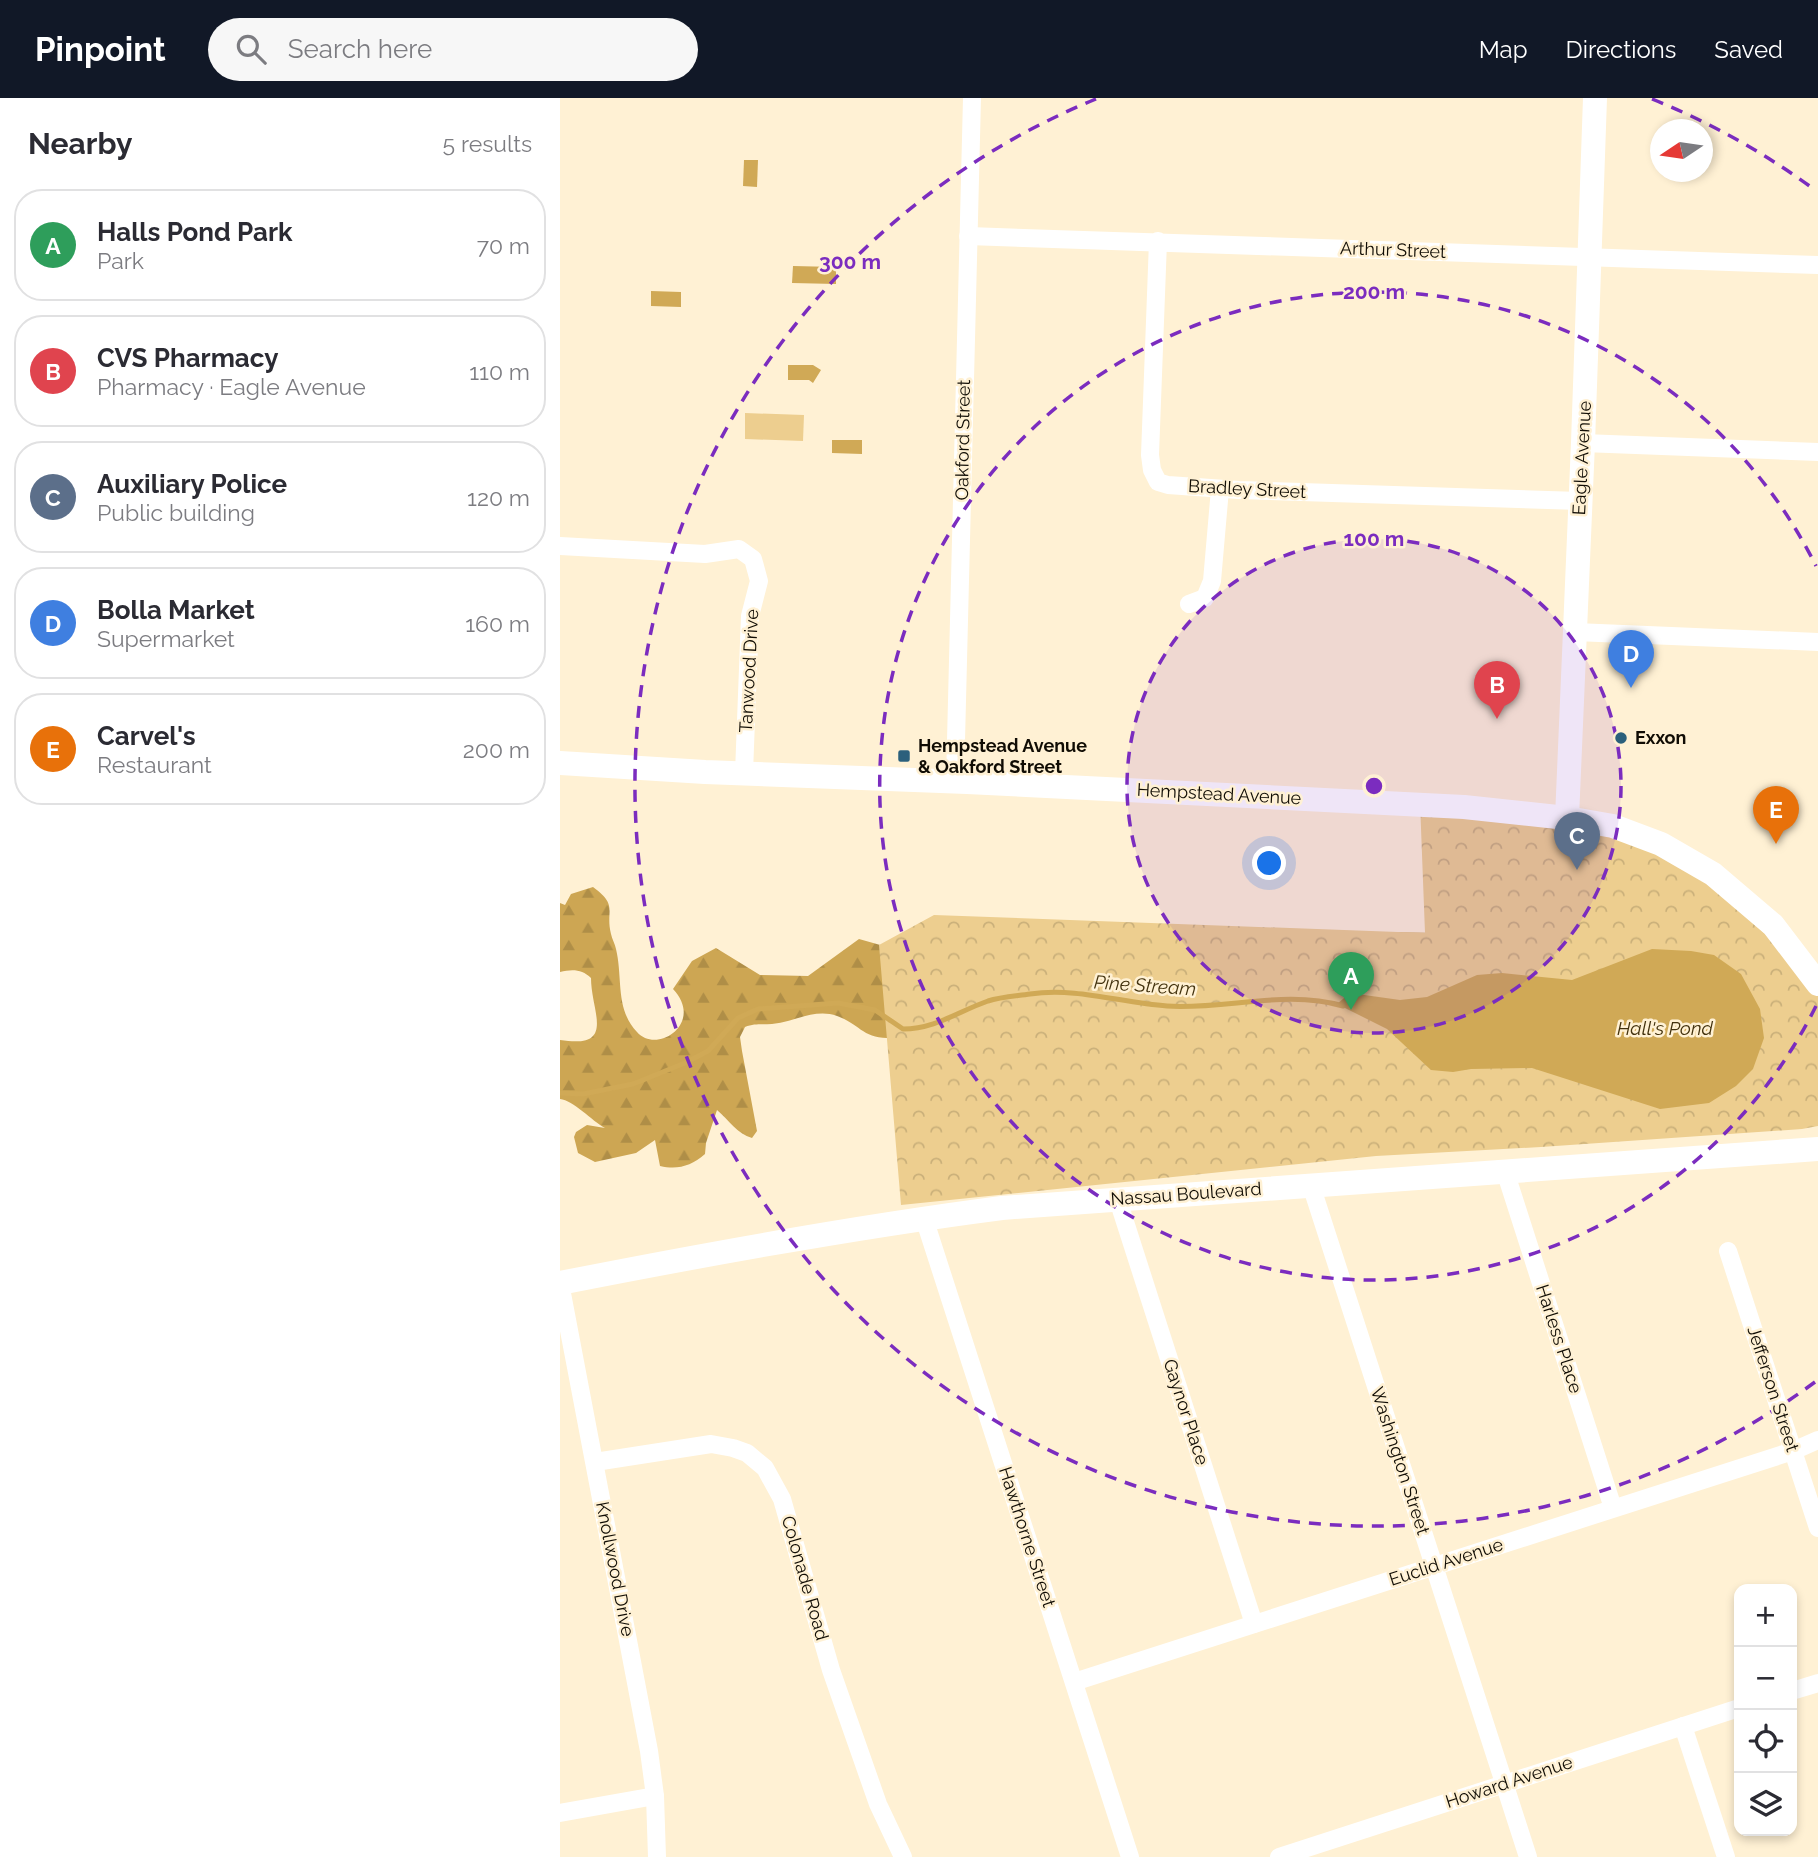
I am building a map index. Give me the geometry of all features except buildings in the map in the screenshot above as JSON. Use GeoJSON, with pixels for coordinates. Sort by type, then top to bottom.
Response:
{"type":"FeatureCollection","features":[{"type":"Feature","properties":{"kind":"main road","name":"Eagle Avenue"},"geometry":{"type":"LineString","coordinates":[[1567,818],[1595,98]]}},
{"type":"Feature","properties":{"kind":"main road","name":"Hempstead Avenue"},"geometry":{"type":"LineString","coordinates":[[560,763],[1464,807],[1614,826],[1661,844],[1713,874],[1773,925],[1818,984]]}},
{"type":"Feature","properties":{"kind":"main road","name":"Nassau Boulevard"},"geometry":{"type":"LineString","coordinates":[[560,1283],[709,1254],[924,1218],[1002,1208],[1818,1149]]}},
{"type":"Feature","properties":{"kind":"street","name":"Oakford Street"},"geometry":{"type":"LineString","coordinates":[[955,781],[972,98]]}},
{"type":"Feature","properties":{"kind":"street","name":"Arthur Street"},"geometry":{"type":"LineString","coordinates":[[968,236],[1818,265]]}},
{"type":"Feature","properties":{"kind":"street","name":"Bradley Street"},"geometry":{"type":"LineString","coordinates":[[1158,242],[1150,455],[1152,470],[1158,482],[1220,489],[1580,501]]}},
{"type":"Feature","properties":{"kind":"street"},"geometry":{"type":"LineString","coordinates":[[1583,443],[1818,452]]}},
{"type":"Feature","properties":{"kind":"street"},"geometry":{"type":"LineString","coordinates":[[1189,604],[1205,598],[1212,581],[1220,489]]}},
{"type":"Feature","properties":{"kind":"street","name":"Tanwood Drive"},"geometry":{"type":"LineString","coordinates":[[560,546],[705,554],[739,549],[754,559],[759,581],[750,616],[744,773]]}},
{"type":"Feature","properties":{"kind":"street"},"geometry":{"type":"LineString","coordinates":[[1575,632],[1818,642]]}},
{"type":"Feature","properties":{"kind":"street","name":"Harless Place"},"geometry":{"type":"LineString","coordinates":[[1505,1171],[1613,1508]]}},
{"type":"Feature","properties":{"kind":"street","name":"Washington Street"},"geometry":{"type":"LineString","coordinates":[[1311,1185],[1528,1857]]}},
{"type":"Feature","properties":{"kind":"street","name":"Gaynor Place"},"geometry":{"type":"LineString","coordinates":[[1118,1200],[1254,1624]]}},
{"type":"Feature","properties":{"kind":"street","name":"Hawthorne Street"},"geometry":{"type":"LineString","coordinates":[[924,1218],[1130,1857]]}},
{"type":"Feature","properties":{"kind":"street","name":"Jefferson Street"},"geometry":{"type":"LineString","coordinates":[[1728,1251],[1818,1528]]}},
{"type":"Feature","properties":{"kind":"street","name":"Knollwood Drive"},"geometry":{"type":"LineString","coordinates":[[560,1283],[649,1751],[655,1796],[657,1857]]}},
{"type":"Feature","properties":{"kind":"street","name":"Euclid Avenue"},"geometry":{"type":"LineString","coordinates":[[1074,1682],[1793,1451],[1818,1440]]}},
{"type":"Feature","properties":{"kind":"street","name":"Colonade Road"},"geometry":{"type":"LineString","coordinates":[[595,1462],[711,1444],[747,1453],[765,1468],[782,1499],[831,1670],[878,1804],[903,1857]]}},
{"type":"Feature","properties":{"kind":"street"},"geometry":{"type":"LineString","coordinates":[[1797,1689],[1818,1683]]}},
{"type":"Feature","properties":{"kind":"street","name":"Howard Avenue"},"geometry":{"type":"LineString","coordinates":[[1279,1857],[1328,1849],[1505,1784],[1734,1710]]}},
{"type":"Feature","properties":{"kind":"street"},"geometry":{"type":"LineString","coordinates":[[1683,1726],[1726,1857]]}},
{"type":"Feature","properties":{"kind":"street"},"geometry":{"type":"LineString","coordinates":[[560,1813],[655,1796]]}},
{"type":"Feature","properties":{"kind":"green space"},"geometry":{"type":"Polygon","coordinates":[[[745,413],[804,415],[803,441],[745,439],[745,413]]]}},
{"type":"Feature","properties":{"kind":"green space"},"geometry":{"type":"Polygon","coordinates":[[[1420,802],[1665,843],[1818,982],[1818,1126],[1541,1147],[1376,1156],[901,1205],[879,945],[934,915],[1425,933],[1420,802]]]}},
{"type":"Feature","properties":{"kind":"green space"},"geometry":{"type":"Polygon","coordinates":[[[593,887],[609,904],[611,936],[616,947],[625,1013],[637,1032],[656,1040],[674,1032],[681,1024],[684,1013],[673,989],[692,961],[716,948],[760,975],[808,976],[859,939],[905,952],[1235,930],[1445,933],[895,1050],[887,1038],[872,1036],[844,1019],[829,1014],[813,1014],[780,1023],[745,1027],[740,1037],[757,1131],[752,1138],[747,1136],[717,1110],[705,1154],[695,1162],[673,1168],[660,1166],[655,1140],[636,1153],[595,1162],[578,1153],[574,1137],[576,1132],[587,1125],[605,1128],[571,1103],[560,1099],[560,1040],[589,1039],[595,1033],[597,1025],[591,978],[577,970],[560,972],[560,903],[565,905],[571,894],[593,887]]]}},
{"type":"Feature","properties":{"kind":"water"},"geometry":{"type":"Polygon","coordinates":[[[744,160],[758,160],[757,187],[743,186],[744,160]]]}},
{"type":"Feature","properties":{"kind":"water"},"geometry":{"type":"Polygon","coordinates":[[[793,266],[836,267],[836,284],[792,283],[793,266]]]}},
{"type":"Feature","properties":{"kind":"water"},"geometry":{"type":"Polygon","coordinates":[[[651,291],[681,292],[681,307],[651,306],[651,291]]]}},
{"type":"Feature","properties":{"kind":"water"},"geometry":{"type":"Polygon","coordinates":[[[788,365],[813,365],[821,370],[813,383],[809,380],[788,380],[788,365]]]}},
{"type":"Feature","properties":{"kind":"water"},"geometry":{"type":"Polygon","coordinates":[[[832,440],[862,440],[862,454],[832,453],[832,440]]]}},
{"type":"Feature","properties":{"kind":"water","name":"Hall's Pond"},"geometry":{"type":"Polygon","coordinates":[[[1652,949],[1714,955],[1741,974],[1760,1009],[1764,1038],[1753,1069],[1736,1086],[1709,1103],[1660,1109],[1532,1068],[1453,1072],[1431,1070],[1387,1029],[1337,1004],[1350,993],[1400,1000],[1427,997],[1477,975],[1502,973],[1572,980],[1652,949]]]}},
{"type":"Feature","properties":{"kind":"waterway","name":"Pine Stream"},"geometry":{"type":"LineString","coordinates":[[560,1093],[583,1094],[633,1084],[685,1063],[708,1051],[738,1018],[758,1009],[838,1003],[875,1010],[903,1029],[936,1023],[993,1000],[1047,992],[1167,1006],[1300,999],[1343,1006]]}},
{"type":"Feature","properties":{"kind":"place","name":"Bolla Market"},"geometry":{"type":"Point","coordinates":[1631,688]}},
{"type":"Feature","properties":{"kind":"place","name":"CVS Pharmacy"},"geometry":{"type":"Point","coordinates":[1497,719]}},
{"type":"Feature","properties":{"kind":"place","name":"Exxon"},"geometry":{"type":"Point","coordinates":[1621,738]}},
{"type":"Feature","properties":{"kind":"place","name":"Hempstead Avenue & Oakford Street"},"geometry":{"type":"Point","coordinates":[904,756]}},
{"type":"Feature","properties":{"kind":"place","name":"Carvel's"},"geometry":{"type":"Point","coordinates":[1776,844]}},
{"type":"Feature","properties":{"kind":"place","name":"Auxiliary Police"},"geometry":{"type":"Point","coordinates":[1577,870]}},
{"type":"Feature","properties":{"kind":"place","name":"Halls Pond Park"},"geometry":{"type":"Point","coordinates":[1351,1010]}}]}
